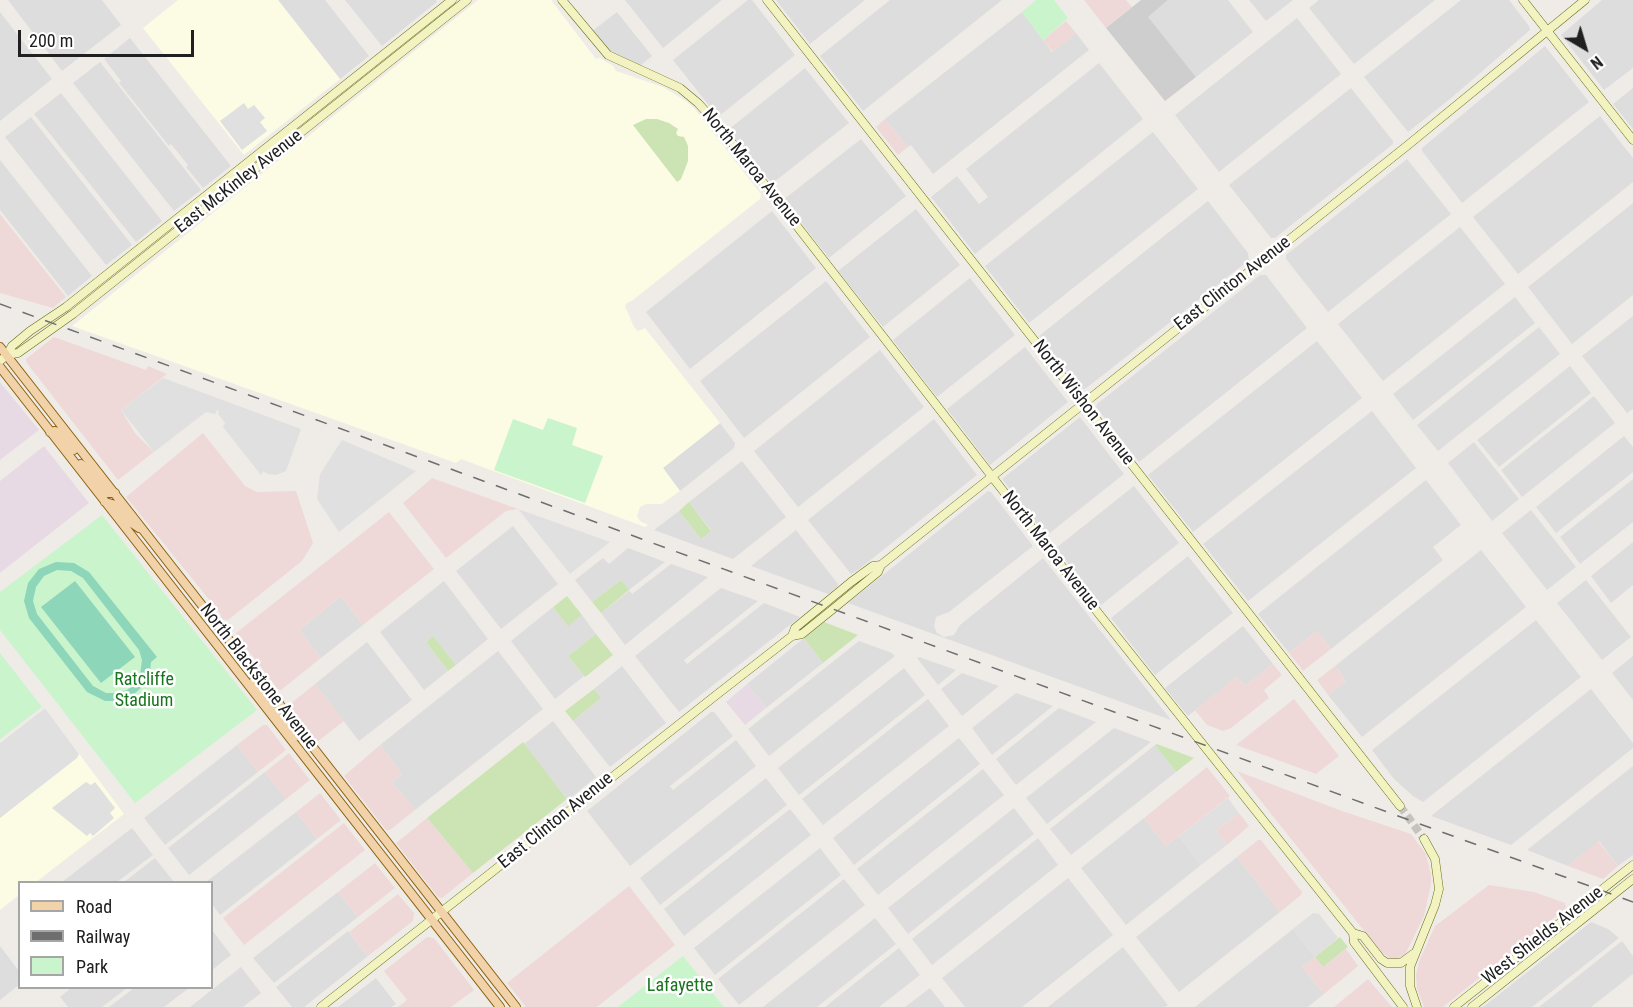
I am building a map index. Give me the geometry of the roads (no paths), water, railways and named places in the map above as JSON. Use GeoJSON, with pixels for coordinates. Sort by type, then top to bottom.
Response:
{"type":"FeatureCollection","features":[{"type":"Feature","properties":{"kind":"main road","name":"East McKinley Avenue"},"geometry":{"type":"LineString","coordinates":[[4,358],[12,346],[105,276],[452,0]]}},
{"type":"Feature","properties":{"kind":"main road","name":"East McKinley Avenue"},"geometry":{"type":"LineString","coordinates":[[4,358],[18,353],[73,314],[467,0]]}},
{"type":"Feature","properties":{"kind":"main road","name":"North Maroa Avenue"},"geometry":{"type":"LineString","coordinates":[[562,0],[608,55],[668,81],[692,97],[719,126],[1353,933],[1354,942],[1403,1007]]}},
{"type":"Feature","properties":{"kind":"main road","name":"North Wishon Avenue"},"geometry":{"type":"LineString","coordinates":[[767,0],[1400,806]]}},
{"type":"Feature","properties":{"kind":"main road"},"geometry":{"type":"LineString","coordinates":[[1522,0],[1633,140]]}},
{"type":"Feature","properties":{"kind":"main road","name":"East Clinton Avenue"},"geometry":{"type":"LineString","coordinates":[[321,1007],[792,636],[802,634],[878,572],[880,566],[1390,159],[1585,0]]}},
{"type":"Feature","properties":{"kind":"main road"},"geometry":{"type":"LineString","coordinates":[[358,87],[365,76],[380,63],[382,56]]}},
{"type":"Feature","properties":{"kind":"main road"},"geometry":{"type":"LineString","coordinates":[[112,283],[135,259],[172,228],[175,220]]}},
{"type":"Feature","properties":{"kind":"main road"},"geometry":{"type":"LineString","coordinates":[[73,314],[83,301],[105,281],[105,276]]}},
{"type":"Feature","properties":{"kind":"main road","name":"North Blackstone Avenue"},"geometry":{"type":"LineString","coordinates":[[0,346],[4,358],[115,493],[516,1007]]}},
{"type":"Feature","properties":{"kind":"main road","name":"North Blackstone Avenue"},"geometry":{"type":"LineString","coordinates":[[0,367],[500,1007]]}},
{"type":"Feature","properties":{"kind":"main road"},"geometry":{"type":"LineString","coordinates":[[50,432],[60,433],[76,453],[104,480]]}},
{"type":"Feature","properties":{"kind":"main road"},"geometry":{"type":"LineString","coordinates":[[63,447],[89,471],[107,493],[115,493]]}},
{"type":"Feature","properties":{"kind":"main road"},"geometry":{"type":"LineString","coordinates":[[105,501],[116,505],[130,522],[144,531]]}},
{"type":"Feature","properties":{"kind":"main road","name":"East Clinton Avenue"},"geometry":{"type":"LineString","coordinates":[[792,636],[795,628],[851,582],[873,566],[880,566]]}},
{"type":"Feature","properties":{"kind":"main road"},"geometry":{"type":"LineString","coordinates":[[833,609],[840,597],[850,588],[851,582]]}},
{"type":"Feature","properties":{"kind":"main road"},"geometry":{"type":"LineString","coordinates":[[229,661],[254,684],[269,702],[279,703]]}},
{"type":"Feature","properties":{"kind":"main road"},"geometry":{"type":"LineString","coordinates":[[268,711],[276,712],[298,736],[306,738]]}},
{"type":"Feature","properties":{"kind":"main road"},"geometry":{"type":"LineString","coordinates":[[1417,1007],[1409,980],[1410,967],[1435,905],[1439,889],[1435,859],[1424,839]]}},
{"type":"Feature","properties":{"kind":"main road","name":"West Shields Avenue"},"geometry":{"type":"LineString","coordinates":[[1454,1007],[1633,865]]}},
{"type":"Feature","properties":{"kind":"main road","name":"West Shields Avenue"},"geometry":{"type":"LineString","coordinates":[[1472,1007],[1633,879]]}},
{"type":"Feature","properties":{"kind":"main road"},"geometry":{"type":"LineString","coordinates":[[1353,933],[1363,936],[1381,959],[1388,963],[1401,963],[1414,953]]}},
{"type":"Feature","properties":{"kind":"tunnel"},"geometry":{"type":"LineString","coordinates":[[1400,806],[1424,839]]}},
{"type":"Feature","properties":{"kind":"railway"},"geometry":{"type":"LineString","coordinates":[[0,304],[1633,902]]}},
{"type":"Feature","properties":{"kind":"park label","name":"Ratcliffe Stadium"},"geometry":{"type":"Point","coordinates":[144,690]}},
{"type":"Feature","properties":{"kind":"park label","name":"Lafayette"},"geometry":{"type":"Point","coordinates":[680,986]}}]}
